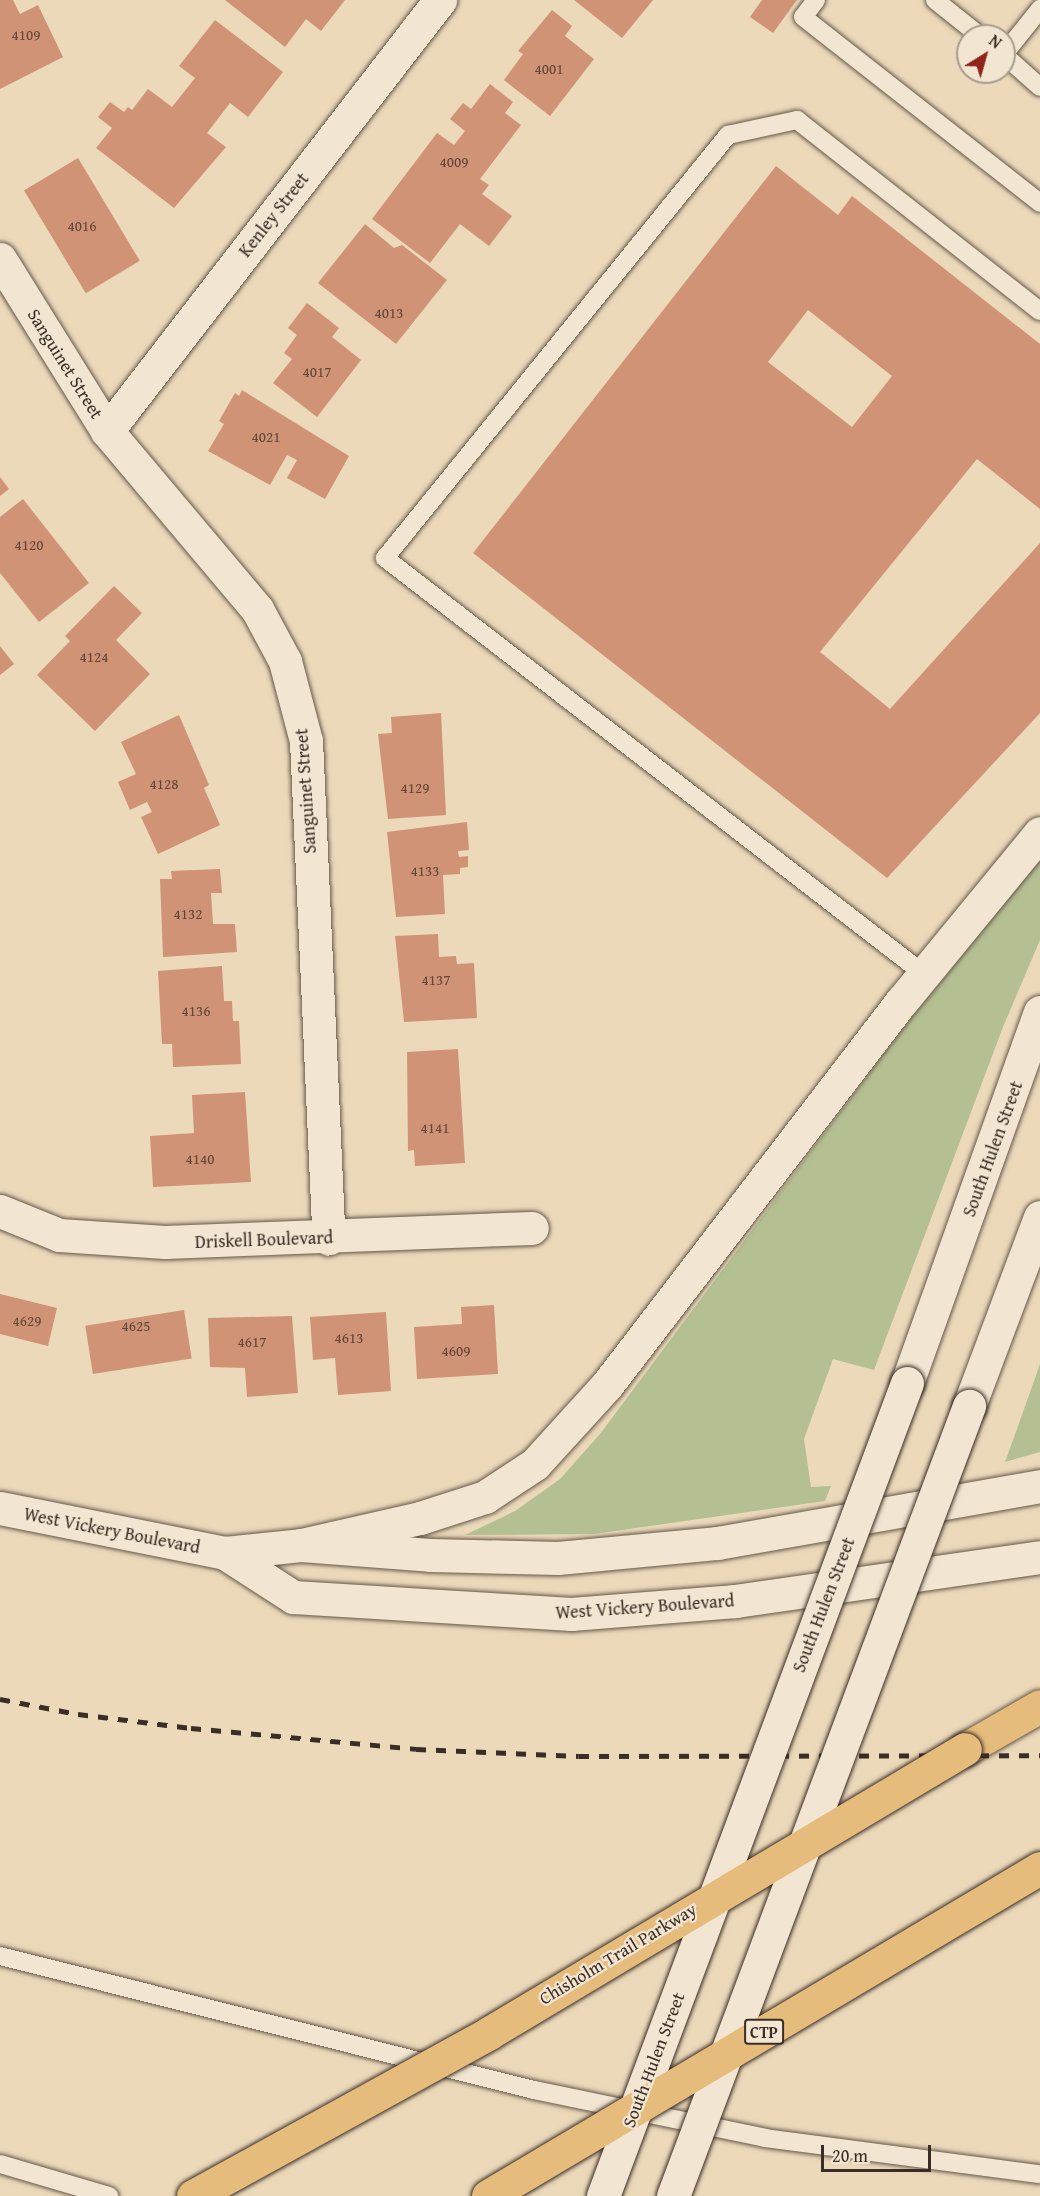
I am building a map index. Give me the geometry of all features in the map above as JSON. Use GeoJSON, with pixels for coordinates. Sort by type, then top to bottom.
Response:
{"type":"FeatureCollection","features":[{"type":"Feature","properties":{"kind":"highway","name":"Chisholm Trail Parkway"},"geometry":{"type":"LineString","coordinates":[[193,2196],[489,2033],[1040,1706]]}},
{"type":"Feature","properties":{"kind":"highway","name":"CTP"},"geometry":{"type":"LineString","coordinates":[[488,2196],[1040,1868]]}},
{"type":"Feature","properties":{"kind":"main road","name":"Kenley Street"},"geometry":{"type":"LineString","coordinates":[[107,431],[441,0]]}},
{"type":"Feature","properties":{"kind":"main road","name":"Sanguinet Street"},"geometry":{"type":"LineString","coordinates":[[0,259],[107,431],[257,609],[285,661],[306,741],[329,1238]]}},
{"type":"Feature","properties":{"kind":"main road"},"geometry":{"type":"LineString","coordinates":[[301,1545],[420,1518],[485,1497],[535,1464],[607,1384],[924,974],[1040,833]]}},
{"type":"Feature","properties":{"kind":"main road","name":"South Hulen Street"},"geometry":{"type":"LineString","coordinates":[[603,2196],[907,1383],[1040,1012]]}},
{"type":"Feature","properties":{"kind":"main road","name":"Driskell Boulevard"},"geometry":{"type":"LineString","coordinates":[[0,1211],[59,1235],[165,1242],[329,1238],[532,1228]]}},
{"type":"Feature","properties":{"kind":"main road"},"geometry":{"type":"LineString","coordinates":[[673,2196],[1040,1217]]}},
{"type":"Feature","properties":{"kind":"main road","name":"West Vickery Boulevard"},"geometry":{"type":"LineString","coordinates":[[0,1508],[225,1553],[301,1545],[430,1556],[558,1558],[718,1543],[1040,1486]]}},
{"type":"Feature","properties":{"kind":"main road","name":"West Vickery Boulevard"},"geometry":{"type":"LineString","coordinates":[[225,1553],[293,1597],[572,1614],[735,1601],[1040,1557]]}},
{"type":"Feature","properties":{"kind":"lane"},"geometry":{"type":"LineString","coordinates":[[816,0],[803,17],[1040,203]]}},
{"type":"Feature","properties":{"kind":"lane"},"geometry":{"type":"LineString","coordinates":[[937,0],[966,24]]}},
{"type":"Feature","properties":{"kind":"lane"},"geometry":{"type":"LineString","coordinates":[[1016,39],[1040,9]]}},
{"type":"Feature","properties":{"kind":"lane"},"geometry":{"type":"LineString","coordinates":[[1016,65],[1040,87]]}},
{"type":"Feature","properties":{"kind":"lane"},"geometry":{"type":"LineString","coordinates":[[924,974],[385,558],[728,135],[797,120],[1040,311]]}},
{"type":"Feature","properties":{"kind":"lane"},"geometry":{"type":"LineString","coordinates":[[0,1956],[544,2092],[765,2138],[1040,2174]]}},
{"type":"Feature","properties":{"kind":"lane"},"geometry":{"type":"LineString","coordinates":[[0,2164],[109,2196]]}},
{"type":"Feature","properties":{"kind":"green space"},"geometry":{"type":"Polygon","coordinates":[[[1040,855],[1040,940],[1003,1027],[874,1370],[833,1359],[804,1439],[811,1487],[831,1486],[825,1501],[594,1534],[465,1535],[515,1511],[560,1479],[600,1434],[992,909],[1040,855]]]}},
{"type":"Feature","properties":{"kind":"green space"},"geometry":{"type":"Polygon","coordinates":[[[1040,1364],[1040,1452],[1005,1462],[1017,1429],[1040,1364]]]}},
{"type":"Feature","properties":{"kind":"building"},"geometry":{"type":"Polygon","coordinates":[[[0,0],[13,0],[20,14],[38,5],[63,57],[0,89],[0,0]]]}},
{"type":"Feature","properties":{"kind":"building"},"geometry":{"type":"Polygon","coordinates":[[[225,0],[345,0],[321,31],[306,19],[285,47],[225,0]]]}},
{"type":"Feature","properties":{"kind":"building"},"geometry":{"type":"Polygon","coordinates":[[[574,0],[653,0],[622,38],[574,0]]]}},
{"type":"Feature","properties":{"kind":"building"},"geometry":{"type":"Polygon","coordinates":[[[762,0],[797,0],[773,33],[750,17],[762,0]]]}},
{"type":"Feature","properties":{"kind":"building"},"geometry":{"type":"Polygon","coordinates":[[[552,10],[572,26],[565,36],[594,59],[550,116],[504,80],[523,54],[518,51],[552,10]]]}},
{"type":"Feature","properties":{"kind":"building"},"geometry":{"type":"Polygon","coordinates":[[[215,20],[283,72],[248,117],[230,103],[207,133],[226,147],[174,208],[96,148],[112,128],[98,117],[110,102],[124,112],[128,107],[132,110],[148,89],[172,107],[195,78],[179,66],[215,20]]]}},
{"type":"Feature","properties":{"kind":"building"},"geometry":{"type":"Polygon","coordinates":[[[490,84],[513,102],[505,113],[521,125],[480,179],[489,185],[482,194],[512,216],[489,246],[460,224],[430,263],[372,219],[437,133],[454,145],[465,131],[450,119],[463,103],[471,109],[490,84]]]}},
{"type":"Feature","properties":{"kind":"building"},"geometry":{"type":"Polygon","coordinates":[[[78,158],[140,261],[86,293],[24,190],[78,158]]]}},
{"type":"Feature","properties":{"kind":"building"},"geometry":{"type":"Polygon","coordinates":[[[776,166],[838,215],[852,196],[1040,344],[1040,509],[977,459],[820,652],[890,709],[1040,543],[1040,713],[887,878],[473,553],[776,166]],[[808,310],[768,362],[852,427],[892,376],[808,310]]]}},
{"type":"Feature","properties":{"kind":"building"},"geometry":{"type":"Polygon","coordinates":[[[365,224],[394,248],[402,245],[447,280],[396,344],[318,283],[365,224]]]}},
{"type":"Feature","properties":{"kind":"building"},"geometry":{"type":"Polygon","coordinates":[[[307,303],[339,328],[332,337],[361,360],[317,417],[273,383],[292,359],[284,353],[297,335],[288,328],[307,303]]]}},
{"type":"Feature","properties":{"kind":"building"},"geometry":{"type":"Polygon","coordinates":[[[242,390],[349,456],[325,499],[287,478],[297,460],[287,455],[270,485],[208,451],[224,424],[219,421],[235,393],[239,396],[242,390]]]}},
{"type":"Feature","properties":{"kind":"building"},"geometry":{"type":"Polygon","coordinates":[[[0,477],[9,489],[0,496],[0,477]]]}},
{"type":"Feature","properties":{"kind":"building"},"geometry":{"type":"Polygon","coordinates":[[[23,499],[89,583],[39,622],[0,573],[0,517],[23,499]]]}},
{"type":"Feature","properties":{"kind":"building"},"geometry":{"type":"Polygon","coordinates":[[[114,586],[142,613],[116,640],[150,674],[95,731],[37,675],[70,641],[65,636],[114,586]]]}},
{"type":"Feature","properties":{"kind":"building"},"geometry":{"type":"Polygon","coordinates":[[[0,646],[14,664],[0,675],[0,646]]]}},
{"type":"Feature","properties":{"kind":"building"},"geometry":{"type":"Polygon","coordinates":[[[441,713],[446,815],[388,819],[378,734],[392,733],[391,717],[441,713]]]}},
{"type":"Feature","properties":{"kind":"building"},"geometry":{"type":"Polygon","coordinates":[[[179,715],[209,785],[204,788],[220,825],[158,854],[141,817],[152,812],[147,802],[130,810],[118,782],[136,774],[121,742],[179,715]]]}},
{"type":"Feature","properties":{"kind":"building"},"geometry":{"type":"Polygon","coordinates":[[[467,822],[469,850],[458,851],[459,857],[468,856],[468,867],[460,868],[460,874],[443,875],[445,914],[396,917],[387,832],[467,822]]]}},
{"type":"Feature","properties":{"kind":"building"},"geometry":{"type":"Polygon","coordinates":[[[220,869],[222,893],[211,893],[213,924],[235,924],[237,952],[163,957],[160,879],[172,879],[171,871],[220,869]]]}},
{"type":"Feature","properties":{"kind":"building"},"geometry":{"type":"Polygon","coordinates":[[[438,934],[439,957],[456,956],[457,964],[474,963],[477,1018],[404,1022],[395,936],[438,934]]]}},
{"type":"Feature","properties":{"kind":"building"},"geometry":{"type":"Polygon","coordinates":[[[222,966],[224,1001],[232,1001],[233,1021],[239,1021],[241,1064],[173,1067],[172,1044],[162,1044],[158,971],[222,966]]]}},
{"type":"Feature","properties":{"kind":"building"},"geometry":{"type":"Polygon","coordinates":[[[458,1049],[465,1163],[415,1166],[414,1150],[408,1151],[407,1052],[458,1049]]]}},
{"type":"Feature","properties":{"kind":"building"},"geometry":{"type":"Polygon","coordinates":[[[245,1092],[251,1182],[153,1187],[150,1136],[194,1133],[192,1095],[245,1092]]]}},
{"type":"Feature","properties":{"kind":"building"},"geometry":{"type":"Polygon","coordinates":[[[0,1294],[57,1308],[48,1346],[0,1334],[0,1294]]]}},
{"type":"Feature","properties":{"kind":"building"},"geometry":{"type":"Polygon","coordinates":[[[494,1305],[498,1374],[417,1379],[414,1327],[462,1324],[461,1307],[494,1305]]]}},
{"type":"Feature","properties":{"kind":"building"},"geometry":{"type":"Polygon","coordinates":[[[184,1310],[192,1358],[93,1374],[85,1326],[184,1310]]]}},
{"type":"Feature","properties":{"kind":"building"},"geometry":{"type":"Polygon","coordinates":[[[386,1312],[391,1391],[338,1395],[335,1358],[313,1360],[310,1317],[386,1312]]]}},
{"type":"Feature","properties":{"kind":"building"},"geometry":{"type":"Polygon","coordinates":[[[292,1316],[298,1393],[247,1397],[245,1368],[210,1367],[208,1318],[292,1316]]]}},
{"type":"Feature","properties":{"kind":"railway"},"geometry":{"type":"LineString","coordinates":[[0,1699],[78,1714],[191,1728],[416,1749],[579,1756],[1040,1755]]}}]}
